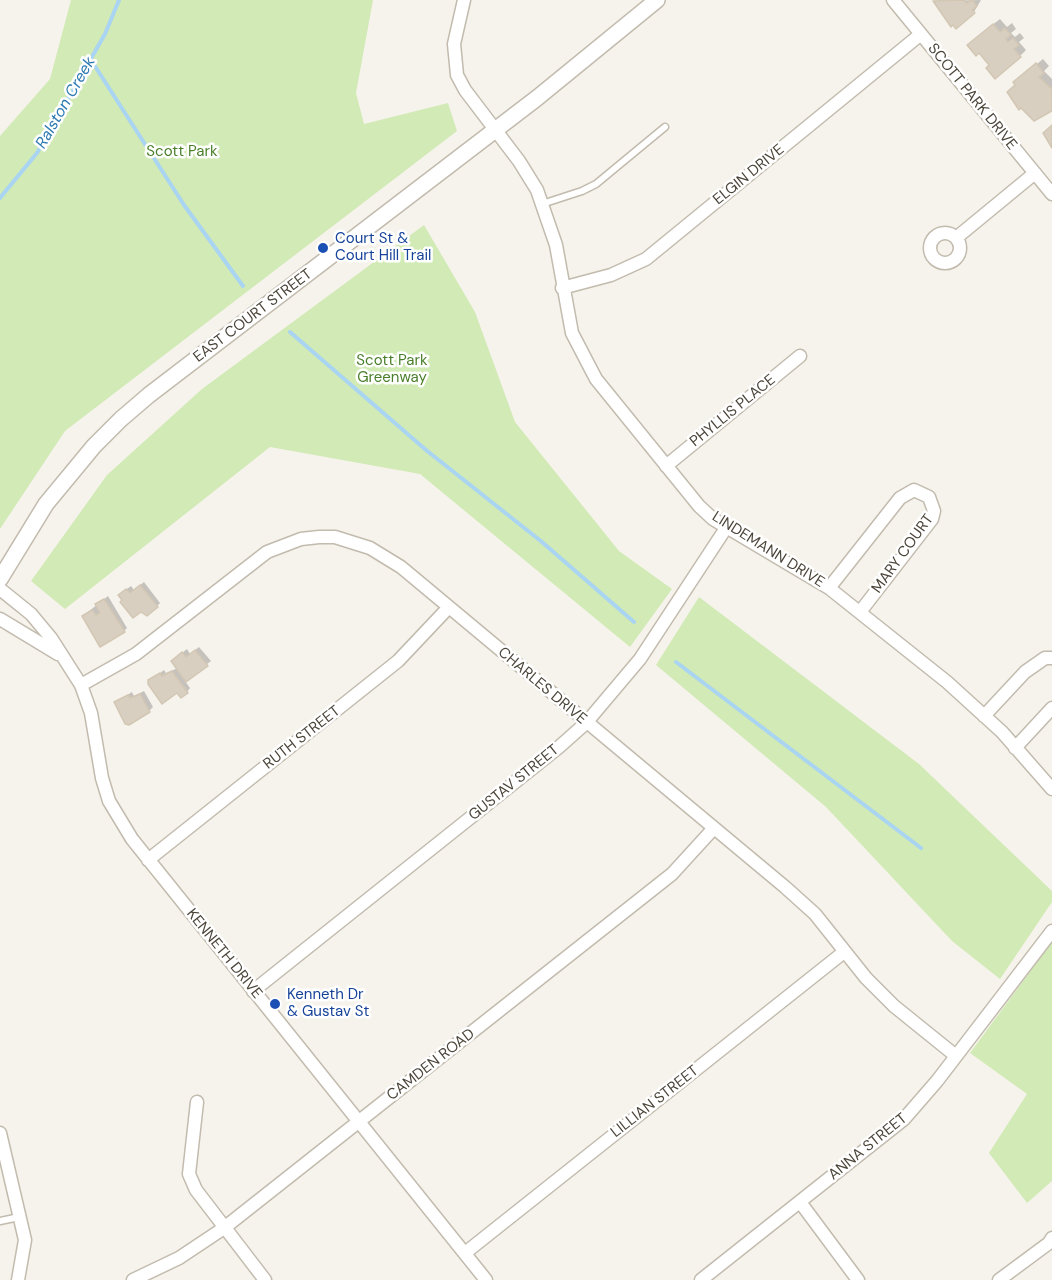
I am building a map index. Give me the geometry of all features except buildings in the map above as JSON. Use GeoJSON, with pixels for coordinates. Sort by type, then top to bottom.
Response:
{"type":"FeatureCollection","features":[{"type":"Feature","properties":{"kind":"street"},"geometry":{"type":"LineString","coordinates":[[464,0],[454,45],[457,75],[465,90],[496,130]]}},
{"type":"Feature","properties":{"kind":"street","name":"EAST COURT STREET"},"geometry":{"type":"LineString","coordinates":[[0,579],[52,496],[121,419],[496,130],[657,0]]}},
{"type":"Feature","properties":{"kind":"street","name":"SCOTT PARK DRIVE"},"geometry":{"type":"LineString","coordinates":[[893,0],[1052,194]]}},
{"type":"Feature","properties":{"kind":"street","name":"ELGIN DRIVE"},"geometry":{"type":"LineString","coordinates":[[562,288],[611,275],[646,259],[921,34]]}},
{"type":"Feature","properties":{"kind":"street","name":"LINDEMANN DRIVE"},"geometry":{"type":"LineString","coordinates":[[496,130],[529,176],[542,204],[556,245],[572,333],[589,368],[699,506],[726,528],[781,557],[829,588],[860,612],[947,682],[984,716],[1052,789]]}},
{"type":"Feature","properties":{"kind":"street"},"geometry":{"type":"LineString","coordinates":[[956,238],[1035,173]]}},
{"type":"Feature","properties":{"kind":"street","name":"PHYLLIS PLACE"},"geometry":{"type":"LineString","coordinates":[[666,466],[800,356]]}},
{"type":"Feature","properties":{"kind":"street","name":"MARY COURT"},"geometry":{"type":"LineString","coordinates":[[829,588],[900,498],[914,490],[929,497],[934,511],[932,519],[860,612]]}},
{"type":"Feature","properties":{"kind":"street","name":"GUSTAV STREET"},"geometry":{"type":"LineString","coordinates":[[253,991],[586,723],[640,659],[726,528]]}},
{"type":"Feature","properties":{"kind":"street","name":"CHARLES DRIVE"},"geometry":{"type":"LineString","coordinates":[[81,685],[136,654],[267,552],[301,539],[335,537],[370,548],[401,567],[815,914],[844,952],[894,1006],[956,1056]]}},
{"type":"Feature","properties":{"kind":"street","name":"KENNETH DRIVE"},"geometry":{"type":"LineString","coordinates":[[0,589],[31,614],[51,638],[60,656],[81,685],[91,713],[102,778],[109,801],[132,839],[253,991],[361,1121],[486,1280]]}},
{"type":"Feature","properties":{"kind":"street","name":"RUTH STREET"},"geometry":{"type":"LineString","coordinates":[[148,860],[398,660],[449,607]]}},
{"type":"Feature","properties":{"kind":"street","name":"KENNETH DRIVE"},"geometry":{"type":"LineString","coordinates":[[0,619],[60,656]]}},
{"type":"Feature","properties":{"kind":"street"},"geometry":{"type":"LineString","coordinates":[[984,716],[1025,672],[1045,658],[1052,658]]}},
{"type":"Feature","properties":{"kind":"street"},"geometry":{"type":"LineString","coordinates":[[1015,748],[1052,708]]}},
{"type":"Feature","properties":{"kind":"street","name":"CAMDEN ROAD"},"geometry":{"type":"LineString","coordinates":[[133,1280],[155,1276],[224,1228],[672,874],[714,828]]}},
{"type":"Feature","properties":{"kind":"street","name":"ANNA STREET"},"geometry":{"type":"LineString","coordinates":[[701,1280],[904,1119],[956,1056],[1052,931]]}},
{"type":"Feature","properties":{"kind":"street","name":"LILLIAN STREET"},"geometry":{"type":"LineString","coordinates":[[465,1253],[844,952]]}},
{"type":"Feature","properties":{"kind":"street"},"geometry":{"type":"LineString","coordinates":[[197,1102],[189,1174],[196,1190],[265,1280]]}},
{"type":"Feature","properties":{"kind":"street"},"geometry":{"type":"LineString","coordinates":[[0,1133],[25,1240],[18,1280]]}},
{"type":"Feature","properties":{"kind":"street"},"geometry":{"type":"LineString","coordinates":[[800,1202],[858,1280]]}},
{"type":"Feature","properties":{"kind":"street"},"geometry":{"type":"LineString","coordinates":[[999,1280],[1049,1243],[1052,1238]]}},
{"type":"Feature","properties":{"kind":"lane"},"geometry":{"type":"LineString","coordinates":[[542,204],[596,184],[665,127]]}},
{"type":"Feature","properties":{"kind":"lane"},"geometry":{"type":"LineString","coordinates":[[0,1221],[19,1217]]}},
{"type":"Feature","properties":{"kind":"green space","name":"Scott Park"},"geometry":{"type":"Polygon","coordinates":[[[71,0],[373,0],[356,93],[364,124],[448,103],[457,131],[65,431],[0,529],[0,136],[50,79],[71,0]]]}},
{"type":"Feature","properties":{"kind":"green space","name":"Scott Park Greenway"},"geometry":{"type":"Polygon","coordinates":[[[424,225],[475,312],[515,422],[619,551],[672,589],[630,647],[420,474],[270,447],[65,609],[31,581],[107,475],[202,389],[424,225]]]}},
{"type":"Feature","properties":{"kind":"green space"},"geometry":{"type":"Polygon","coordinates":[[[699,597],[919,764],[1052,891],[1052,902],[1000,979],[952,941],[826,807],[656,665],[699,597]]]}},
{"type":"Feature","properties":{"kind":"green space"},"geometry":{"type":"Polygon","coordinates":[[[1052,942],[1052,1181],[1027,1203],[989,1153],[1027,1094],[970,1053],[1052,942]]]}},
{"type":"Feature","properties":{"kind":"waterway","name":"Ralston Creek"},"geometry":{"type":"LineString","coordinates":[[0,198],[37,153],[105,34],[119,0]]}},
{"type":"Feature","properties":{"kind":"waterway"},"geometry":{"type":"LineString","coordinates":[[91,60],[184,205],[243,286]]}},
{"type":"Feature","properties":{"kind":"waterway"},"geometry":{"type":"LineString","coordinates":[[290,332],[426,450],[542,542],[634,622]]}},
{"type":"Feature","properties":{"kind":"waterway"},"geometry":{"type":"LineString","coordinates":[[676,662],[921,848]]}},
{"type":"Feature","properties":{"kind":"place","name":"Court St & Court Hill Trail"},"geometry":{"type":"Point","coordinates":[323,248]}},
{"type":"Feature","properties":{"kind":"place","name":"Kenneth Dr & Gustav St"},"geometry":{"type":"Point","coordinates":[275,1004]}}]}
